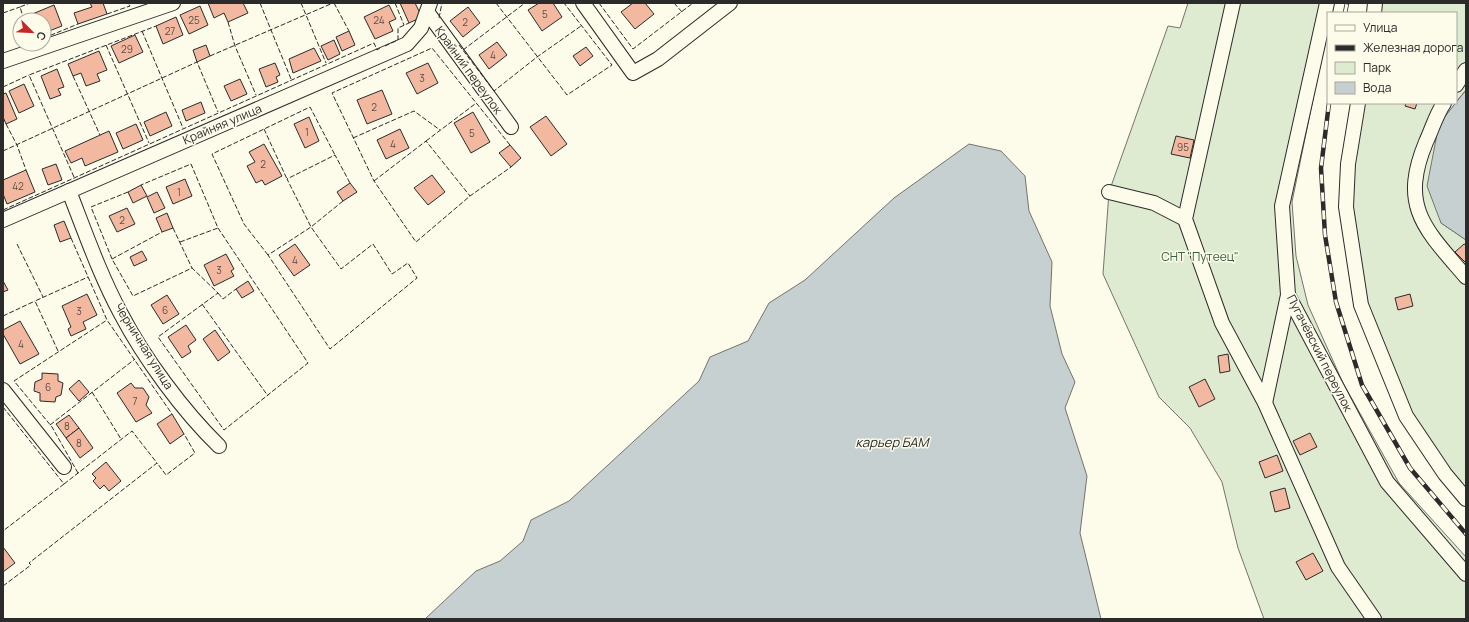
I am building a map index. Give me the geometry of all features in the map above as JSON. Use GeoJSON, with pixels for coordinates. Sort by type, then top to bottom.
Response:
{"type":"FeatureCollection","features":[{"type":"Feature","properties":{"kind":"street"},"geometry":{"type":"LineString","coordinates":[[3,61],[173,3]]}},
{"type":"Feature","properties":{"kind":"street"},"geometry":{"type":"LineString","coordinates":[[583,3],[633,73],[658,59],[730,3]]}},
{"type":"Feature","properties":{"kind":"street"},"geometry":{"type":"LineString","coordinates":[[1233,3],[1185,219],[1222,323],[1265,403],[1338,567],[1374,619]]}},
{"type":"Feature","properties":{"kind":"street","name":"Пугачёвский переулок"},"geometry":{"type":"LineString","coordinates":[[1326,3],[1282,206],[1288,295],[1388,482],[1466,574]]}},
{"type":"Feature","properties":{"kind":"street","name":"Крайний переулок"},"geometry":{"type":"LineString","coordinates":[[429,8],[511,127]]}},
{"type":"Feature","properties":{"kind":"street","name":"Крайняя улица"},"geometry":{"type":"LineString","coordinates":[[3,220],[407,44],[421,28],[429,8]]}},
{"type":"Feature","properties":{"kind":"street"},"geometry":{"type":"LineString","coordinates":[[1457,83],[1466,70]]}},
{"type":"Feature","properties":{"kind":"street"},"geometry":{"type":"LineString","coordinates":[[1358,104],[1348,164],[1346,207],[1361,305],[1406,416],[1445,474],[1466,499]]}},
{"type":"Feature","properties":{"kind":"street"},"geometry":{"type":"LineString","coordinates":[[1444,104],[1420,156],[1413,194],[1420,218],[1436,242],[1466,276]]}},
{"type":"Feature","properties":{"kind":"street","name":"Черничная улица"},"geometry":{"type":"LineString","coordinates":[[69,191],[101,272],[122,315],[180,402],[202,430],[219,446]]}},
{"type":"Feature","properties":{"kind":"street"},"geometry":{"type":"LineString","coordinates":[[1109,192],[1154,203],[1185,219]]}},
{"type":"Feature","properties":{"kind":"street"},"geometry":{"type":"LineString","coordinates":[[1265,403],[1288,295]]}},
{"type":"Feature","properties":{"kind":"street"},"geometry":{"type":"LineString","coordinates":[[3,390],[64,467]]}},
{"type":"Feature","properties":{"kind":"green space","name":"СНТ \"Путеец\""},"geometry":{"type":"Polygon","coordinates":[[[1188,3],[1334,3],[1332,12],[1327,12],[1327,34],[1292,202],[1296,256],[1308,305],[1343,383],[1399,483],[1466,557],[1466,619],[1264,619],[1238,548],[1222,482],[1190,428],[1159,397],[1103,274],[1109,192],[1168,26],[1180,28],[1188,3]]]}},
{"type":"Feature","properties":{"kind":"green space"},"geometry":{"type":"Polygon","coordinates":[[[1381,3],[1466,3],[1466,90],[1457,101],[1457,12],[1380,12],[1381,3]]]}},
{"type":"Feature","properties":{"kind":"green space"},"geometry":{"type":"Polygon","coordinates":[[[1363,104],[1455,104],[1439,124],[1441,223],[1466,240],[1466,493],[1408,409],[1365,297],[1351,205],[1357,136],[1363,104]]]}},
{"type":"Feature","properties":{"kind":"water"},"geometry":{"type":"Polygon","coordinates":[[[1466,90],[1466,240],[1441,223],[1427,186],[1439,124],[1455,104],[1457,104],[1457,101],[1466,90]]]}},
{"type":"Feature","properties":{"kind":"water","name":"карьер БАМ"},"geometry":{"type":"Polygon","coordinates":[[[969,144],[1001,151],[1025,176],[1029,211],[1052,262],[1050,306],[1062,354],[1075,382],[1065,408],[1087,476],[1080,533],[1101,619],[425,619],[476,571],[500,561],[523,541],[531,520],[569,501],[699,381],[710,357],[748,341],[769,303],[805,280],[894,198],[969,144]]]}},
{"type":"Feature","properties":{"kind":"building"},"geometry":{"type":"Polygon","coordinates":[[[90,3],[103,3],[107,14],[78,24],[74,13],[92,7],[90,3]]]}},
{"type":"Feature","properties":{"kind":"building"},"geometry":{"type":"Polygon","coordinates":[[[208,3],[243,3],[248,13],[228,22],[224,13],[214,18],[208,3]]]}},
{"type":"Feature","properties":{"kind":"building"},"geometry":{"type":"Polygon","coordinates":[[[400,3],[415,3],[422,17],[409,23],[400,3]]]}},
{"type":"Feature","properties":{"kind":"building"},"geometry":{"type":"Polygon","coordinates":[[[539,3],[553,3],[562,17],[542,31],[528,10],[539,3]]]}},
{"type":"Feature","properties":{"kind":"building"},"geometry":{"type":"Polygon","coordinates":[[[633,3],[645,3],[654,14],[635,29],[621,12],[633,3]]]}},
{"type":"Feature","properties":{"kind":"building"},"geometry":{"type":"Polygon","coordinates":[[[54,5],[62,26],[52,30],[52,12],[37,12],[54,5]]]}},
{"type":"Feature","properties":{"kind":"building"},"geometry":{"type":"Polygon","coordinates":[[[389,5],[396,19],[389,22],[393,31],[375,39],[364,17],[389,5]]]}},
{"type":"Feature","properties":{"kind":"building"},"geometry":{"type":"Polygon","coordinates":[[[200,6],[208,25],[189,34],[180,15],[200,6]]]}},
{"type":"Feature","properties":{"kind":"building"},"geometry":{"type":"Polygon","coordinates":[[[468,7],[480,23],[463,37],[450,21],[468,7]]]}},
{"type":"Feature","properties":{"kind":"building"},"geometry":{"type":"Polygon","coordinates":[[[176,17],[183,35],[163,44],[156,26],[176,17]]]}},
{"type":"Feature","properties":{"kind":"building"},"geometry":{"type":"Polygon","coordinates":[[[349,31],[355,45],[342,51],[336,37],[349,31]]]}},
{"type":"Feature","properties":{"kind":"building"},"geometry":{"type":"Polygon","coordinates":[[[135,35],[143,52],[119,63],[111,46],[135,35]]]}},
{"type":"Feature","properties":{"kind":"building"},"geometry":{"type":"Polygon","coordinates":[[[334,40],[340,54],[328,60],[321,46],[334,40]]]}},
{"type":"Feature","properties":{"kind":"building"},"geometry":{"type":"Polygon","coordinates":[[[497,42],[507,55],[489,69],[479,55],[497,42]]]}},
{"type":"Feature","properties":{"kind":"building"},"geometry":{"type":"Polygon","coordinates":[[[206,45],[210,56],[197,62],[193,50],[206,45]]]}},
{"type":"Feature","properties":{"kind":"building"},"geometry":{"type":"Polygon","coordinates":[[[586,47],[593,56],[580,66],[573,56],[586,47]]]}},
{"type":"Feature","properties":{"kind":"building"},"geometry":{"type":"Polygon","coordinates":[[[314,48],[321,61],[293,73],[289,59],[314,48]]]}},
{"type":"Feature","properties":{"kind":"building"},"geometry":{"type":"Polygon","coordinates":[[[99,51],[107,70],[97,74],[100,81],[86,86],[81,73],[73,76],[68,64],[99,51]]]}},
{"type":"Feature","properties":{"kind":"building"},"geometry":{"type":"Polygon","coordinates":[[[275,63],[280,75],[276,77],[278,82],[266,87],[259,69],[275,63]]]}},
{"type":"Feature","properties":{"kind":"building"},"geometry":{"type":"Polygon","coordinates":[[[428,63],[438,83],[417,94],[406,73],[428,63]]]}},
{"type":"Feature","properties":{"kind":"building"},"geometry":{"type":"Polygon","coordinates":[[[57,69],[64,87],[58,89],[61,95],[50,99],[41,76],[57,69]]]}},
{"type":"Feature","properties":{"kind":"building"},"geometry":{"type":"Polygon","coordinates":[[[240,79],[247,94],[231,101],[224,86],[240,79]]]}},
{"type":"Feature","properties":{"kind":"building"},"geometry":{"type":"Polygon","coordinates":[[[24,84],[34,106],[19,113],[9,91],[24,84]]]}},
{"type":"Feature","properties":{"kind":"building"},"geometry":{"type":"Polygon","coordinates":[[[382,90],[392,114],[367,124],[357,100],[382,90]]]}},
{"type":"Feature","properties":{"kind":"building"},"geometry":{"type":"Polygon","coordinates":[[[6,93],[17,119],[6,124],[3,117],[3,94],[6,93]]]}},
{"type":"Feature","properties":{"kind":"building"},"geometry":{"type":"Polygon","coordinates":[[[201,102],[205,113],[186,121],[182,110],[201,102]]]}},
{"type":"Feature","properties":{"kind":"building"},"geometry":{"type":"Polygon","coordinates":[[[1406,104],[1417,104],[1415,109],[1405,106],[1406,104]]]}},
{"type":"Feature","properties":{"kind":"building"},"geometry":{"type":"Polygon","coordinates":[[[166,112],[172,126],[150,136],[144,122],[166,112]]]}},
{"type":"Feature","properties":{"kind":"building"},"geometry":{"type":"Polygon","coordinates":[[[473,112],[490,142],[471,153],[454,123],[473,112]]]}},
{"type":"Feature","properties":{"kind":"building"},"geometry":{"type":"Polygon","coordinates":[[[546,116],[567,144],[551,156],[530,127],[546,116]]]}},
{"type":"Feature","properties":{"kind":"building"},"geometry":{"type":"Polygon","coordinates":[[[309,117],[319,141],[305,148],[294,124],[309,117]]]}},
{"type":"Feature","properties":{"kind":"building"},"geometry":{"type":"Polygon","coordinates":[[[136,124],[143,140],[123,149],[116,133],[136,124]]]}},
{"type":"Feature","properties":{"kind":"building"},"geometry":{"type":"Polygon","coordinates":[[[400,129],[409,148],[386,159],[377,140],[400,129]]]}},
{"type":"Feature","properties":{"kind":"building"},"geometry":{"type":"Polygon","coordinates":[[[109,131],[118,152],[85,166],[82,158],[71,163],[65,151],[109,131]]]}},
{"type":"Feature","properties":{"kind":"building"},"geometry":{"type":"Polygon","coordinates":[[[1176,136],[1194,140],[1190,158],[1171,154],[1176,136]]]}},
{"type":"Feature","properties":{"kind":"building"},"geometry":{"type":"Polygon","coordinates":[[[264,144],[282,176],[265,185],[262,180],[256,183],[247,166],[255,162],[249,152],[264,144]]]}},
{"type":"Feature","properties":{"kind":"building"},"geometry":{"type":"Polygon","coordinates":[[[510,145],[521,158],[511,167],[499,153],[510,145]]]}},
{"type":"Feature","properties":{"kind":"building"},"geometry":{"type":"Polygon","coordinates":[[[56,164],[62,180],[48,185],[42,169],[56,164]]]}},
{"type":"Feature","properties":{"kind":"building"},"geometry":{"type":"Polygon","coordinates":[[[26,170],[35,192],[7,204],[3,194],[3,180],[26,170]]]}},
{"type":"Feature","properties":{"kind":"building"},"geometry":{"type":"Polygon","coordinates":[[[432,175],[445,192],[428,205],[414,188],[432,175]]]}},
{"type":"Feature","properties":{"kind":"building"},"geometry":{"type":"Polygon","coordinates":[[[185,179],[192,196],[173,204],[166,187],[185,179]]]}},
{"type":"Feature","properties":{"kind":"building"},"geometry":{"type":"Polygon","coordinates":[[[350,183],[357,192],[343,201],[337,192],[350,183]]]}},
{"type":"Feature","properties":{"kind":"building"},"geometry":{"type":"Polygon","coordinates":[[[141,185],[147,196],[133,203],[128,192],[141,185]]]}},
{"type":"Feature","properties":{"kind":"building"},"geometry":{"type":"Polygon","coordinates":[[[157,192],[165,208],[154,213],[147,197],[157,192]]]}},
{"type":"Feature","properties":{"kind":"building"},"geometry":{"type":"Polygon","coordinates":[[[127,208],[135,224],[117,232],[109,216],[127,208]]]}},
{"type":"Feature","properties":{"kind":"building"},"geometry":{"type":"Polygon","coordinates":[[[167,213],[173,228],[162,232],[156,218],[167,213]]]}},
{"type":"Feature","properties":{"kind":"building"},"geometry":{"type":"Polygon","coordinates":[[[64,221],[71,238],[60,242],[54,225],[64,221]]]}},
{"type":"Feature","properties":{"kind":"building"},"geometry":{"type":"Polygon","coordinates":[[[295,244],[310,265],[294,276],[279,255],[295,244]]]}},
{"type":"Feature","properties":{"kind":"building"},"geometry":{"type":"Polygon","coordinates":[[[1464,244],[1466,245],[1466,263],[1455,252],[1464,244]]]}},
{"type":"Feature","properties":{"kind":"building"},"geometry":{"type":"Polygon","coordinates":[[[142,251],[147,260],[134,266],[130,257],[142,251]]]}},
{"type":"Feature","properties":{"kind":"building"},"geometry":{"type":"Polygon","coordinates":[[[226,254],[234,269],[231,271],[234,276],[214,286],[204,265],[226,254]]]}},
{"type":"Feature","properties":{"kind":"building"},"geometry":{"type":"Polygon","coordinates":[[[3,281],[8,290],[3,292],[3,281]]]}},
{"type":"Feature","properties":{"kind":"building"},"geometry":{"type":"Polygon","coordinates":[[[248,281],[254,291],[242,298],[236,289],[248,281]]]}},
{"type":"Feature","properties":{"kind":"building"},"geometry":{"type":"Polygon","coordinates":[[[87,294],[97,315],[83,322],[86,329],[71,336],[68,329],[71,327],[62,306],[87,294]]]}},
{"type":"Feature","properties":{"kind":"building"},"geometry":{"type":"Polygon","coordinates":[[[1410,294],[1413,306],[1398,310],[1395,298],[1410,294]]]}},
{"type":"Feature","properties":{"kind":"building"},"geometry":{"type":"Polygon","coordinates":[[[167,295],[179,314],[163,324],[151,305],[167,295]]]}},
{"type":"Feature","properties":{"kind":"building"},"geometry":{"type":"Polygon","coordinates":[[[20,321],[39,354],[20,364],[3,334],[3,330],[20,321]]]}},
{"type":"Feature","properties":{"kind":"building"},"geometry":{"type":"Polygon","coordinates":[[[186,325],[196,340],[188,346],[191,352],[182,358],[168,337],[186,325]]]}},
{"type":"Feature","properties":{"kind":"building"},"geometry":{"type":"Polygon","coordinates":[[[215,330],[230,352],[218,361],[203,339],[215,330]]]}},
{"type":"Feature","properties":{"kind":"building"},"geometry":{"type":"Polygon","coordinates":[[[1228,354],[1230,371],[1220,373],[1218,356],[1228,354]]]}},
{"type":"Feature","properties":{"kind":"building"},"geometry":{"type":"Polygon","coordinates":[[[42,373],[58,374],[58,381],[63,383],[61,395],[56,397],[55,402],[40,401],[40,393],[34,391],[35,382],[42,379],[42,373]]]}},
{"type":"Feature","properties":{"kind":"building"},"geometry":{"type":"Polygon","coordinates":[[[1205,379],[1215,399],[1199,407],[1189,387],[1205,379]]]}},
{"type":"Feature","properties":{"kind":"building"},"geometry":{"type":"Polygon","coordinates":[[[79,380],[89,392],[79,401],[69,389],[79,380]]]}},
{"type":"Feature","properties":{"kind":"building"},"geometry":{"type":"Polygon","coordinates":[[[131,383],[135,388],[143,388],[149,397],[146,405],[152,413],[136,422],[117,393],[131,383]]]}},
{"type":"Feature","properties":{"kind":"building"},"geometry":{"type":"Polygon","coordinates":[[[172,414],[184,434],[170,444],[157,424],[172,414]]]}},
{"type":"Feature","properties":{"kind":"building"},"geometry":{"type":"Polygon","coordinates":[[[69,415],[79,428],[66,438],[56,424],[69,415]]]}},
{"type":"Feature","properties":{"kind":"building"},"geometry":{"type":"Polygon","coordinates":[[[79,428],[93,448],[80,458],[66,438],[79,428]]]}},
{"type":"Feature","properties":{"kind":"building"},"geometry":{"type":"Polygon","coordinates":[[[1310,433],[1317,447],[1300,455],[1293,441],[1310,433]]]}},
{"type":"Feature","properties":{"kind":"building"},"geometry":{"type":"Polygon","coordinates":[[[1277,455],[1283,471],[1265,478],[1259,462],[1277,455]]]}},
{"type":"Feature","properties":{"kind":"building"},"geometry":{"type":"Polygon","coordinates":[[[106,462],[121,481],[109,491],[104,485],[100,489],[93,481],[96,478],[92,474],[106,462]]]}},
{"type":"Feature","properties":{"kind":"building"},"geometry":{"type":"Polygon","coordinates":[[[1285,488],[1290,508],[1275,512],[1270,492],[1285,488]]]}},
{"type":"Feature","properties":{"kind":"building"},"geometry":{"type":"Polygon","coordinates":[[[3,547],[15,563],[3,572],[3,547]]]}},
{"type":"Feature","properties":{"kind":"building"},"geometry":{"type":"Polygon","coordinates":[[[1313,553],[1323,571],[1306,580],[1296,562],[1313,553]]]}},
{"type":"Feature","properties":{"kind":"railway"},"geometry":{"type":"LineString","coordinates":[[1345,12],[1347,3]]}},
{"type":"Feature","properties":{"kind":"railway"},"geometry":{"type":"LineString","coordinates":[[1329,104],[1321,168],[1325,235],[1336,302],[1362,385],[1410,468],[1466,534]]}},
{"type":"Feature","properties":{"kind":"fence"},"geometry":{"type":"LineString","coordinates":[[22,12],[20,7],[30,3]]}},
{"type":"Feature","properties":{"kind":"fence"},"geometry":{"type":"LineString","coordinates":[[107,14],[130,6],[128,3]]}},
{"type":"Feature","properties":{"kind":"fence"},"geometry":{"type":"LineString","coordinates":[[260,3],[291,79]]}},
{"type":"Feature","properties":{"kind":"fence"},"geometry":{"type":"LineString","coordinates":[[301,3],[326,63]]}},
{"type":"Feature","properties":{"kind":"fence"},"geometry":{"type":"LineString","coordinates":[[210,56],[333,3]]}},
{"type":"Feature","properties":{"kind":"fence"},"geometry":{"type":"LineString","coordinates":[[334,3],[349,31]]}},
{"type":"Feature","properties":{"kind":"fence"},"geometry":{"type":"LineString","coordinates":[[395,3],[404,25]]}},
{"type":"Feature","properties":{"kind":"fence"},"geometry":{"type":"LineString","coordinates":[[439,18],[442,3]]}},
{"type":"Feature","properties":{"kind":"fence"},"geometry":{"type":"LineString","coordinates":[[496,3],[567,95],[612,65],[564,3]]}},
{"type":"Feature","properties":{"kind":"fence"},"geometry":{"type":"LineString","coordinates":[[463,50],[525,3]]}},
{"type":"Feature","properties":{"kind":"fence"},"geometry":{"type":"LineString","coordinates":[[599,3],[633,49],[693,3]]}},
{"type":"Feature","properties":{"kind":"fence"},"geometry":{"type":"LineString","coordinates":[[674,3],[682,12]]}},
{"type":"Feature","properties":{"kind":"fence"},"geometry":{"type":"LineString","coordinates":[[3,13],[20,7]]}},
{"type":"Feature","properties":{"kind":"fence"},"geometry":{"type":"LineString","coordinates":[[228,22],[235,46],[256,95]]}},
{"type":"Feature","properties":{"kind":"fence"},"geometry":{"type":"LineString","coordinates":[[385,46],[398,40],[398,28],[409,23]]}},
{"type":"Feature","properties":{"kind":"fence"},"geometry":{"type":"LineString","coordinates":[[52,35],[78,24]]}},
{"type":"Feature","properties":{"kind":"fence"},"geometry":{"type":"LineString","coordinates":[[74,177],[29,75],[156,26]]}},
{"type":"Feature","properties":{"kind":"fence"},"geometry":{"type":"LineString","coordinates":[[459,45],[494,91],[537,57],[581,26]]}},
{"type":"Feature","properties":{"kind":"fence"},"geometry":{"type":"LineString","coordinates":[[142,31],[183,128]]}},
{"type":"Feature","properties":{"kind":"fence"},"geometry":{"type":"LineString","coordinates":[[3,210],[374,43],[377,50],[380,48]]}},
{"type":"Feature","properties":{"kind":"fence"},"geometry":{"type":"LineString","coordinates":[[106,45],[149,143]]}},
{"type":"Feature","properties":{"kind":"fence"},"geometry":{"type":"LineString","coordinates":[[510,145],[432,48],[332,93],[374,181],[416,242],[470,196],[511,167]]}},
{"type":"Feature","properties":{"kind":"fence"},"geometry":{"type":"LineString","coordinates":[[3,151],[197,62],[218,112]]}},
{"type":"Feature","properties":{"kind":"fence"},"geometry":{"type":"LineString","coordinates":[[3,87],[29,75]]}},
{"type":"Feature","properties":{"kind":"fence"},"geometry":{"type":"LineString","coordinates":[[73,76],[100,135]]}},
{"type":"Feature","properties":{"kind":"fence"},"geometry":{"type":"LineString","coordinates":[[426,141],[475,104]]}},
{"type":"Feature","properties":{"kind":"fence"},"geometry":{"type":"LineString","coordinates":[[268,255],[244,224],[212,154],[310,107],[335,155]]}},
{"type":"Feature","properties":{"kind":"fence"},"geometry":{"type":"LineString","coordinates":[[353,138],[414,111],[440,130]]}},
{"type":"Feature","properties":{"kind":"fence"},"geometry":{"type":"LineString","coordinates":[[6,124],[17,145],[26,170]]}},
{"type":"Feature","properties":{"kind":"fence"},"geometry":{"type":"LineString","coordinates":[[264,129],[287,179]]}},
{"type":"Feature","properties":{"kind":"fence"},"geometry":{"type":"LineString","coordinates":[[374,181],[426,141],[470,196]]}},
{"type":"Feature","properties":{"kind":"fence"},"geometry":{"type":"LineString","coordinates":[[343,201],[311,227],[268,255],[330,349],[417,278],[408,263],[392,274],[373,244],[341,269],[311,227],[287,179],[335,155],[350,183]]}},
{"type":"Feature","properties":{"kind":"fence"},"geometry":{"type":"LineString","coordinates":[[128,192],[91,207],[112,259],[133,296],[192,268],[218,293],[158,337],[224,430],[308,363],[218,228],[191,164],[141,185]]}},
{"type":"Feature","properties":{"kind":"fence"},"geometry":{"type":"LineString","coordinates":[[173,228],[192,268]]}},
{"type":"Feature","properties":{"kind":"fence"},"geometry":{"type":"LineString","coordinates":[[180,242],[218,228]]}},
{"type":"Feature","properties":{"kind":"fence"},"geometry":{"type":"LineString","coordinates":[[112,259],[162,232]]}},
{"type":"Feature","properties":{"kind":"fence"},"geometry":{"type":"LineString","coordinates":[[71,238],[107,320],[172,414]]}},
{"type":"Feature","properties":{"kind":"fence"},"geometry":{"type":"LineString","coordinates":[[17,244],[43,297]]}},
{"type":"Feature","properties":{"kind":"fence"},"geometry":{"type":"LineString","coordinates":[[58,351],[35,301],[88,277]]}},
{"type":"Feature","properties":{"kind":"fence"},"geometry":{"type":"LineString","coordinates":[[218,293],[223,299],[236,289]]}},
{"type":"Feature","properties":{"kind":"fence"},"geometry":{"type":"LineString","coordinates":[[3,316],[35,301]]}},
{"type":"Feature","properties":{"kind":"fence"},"geometry":{"type":"LineString","coordinates":[[202,304],[268,396]]}},
{"type":"Feature","properties":{"kind":"fence"},"geometry":{"type":"LineString","coordinates":[[78,473],[52,427],[14,381],[107,320]]}},
{"type":"Feature","properties":{"kind":"fence"},"geometry":{"type":"LineString","coordinates":[[50,425],[135,359]]}},
{"type":"Feature","properties":{"kind":"fence"},"geometry":{"type":"LineString","coordinates":[[92,392],[121,439]]}},
{"type":"Feature","properties":{"kind":"fence"},"geometry":{"type":"LineString","coordinates":[[3,407],[64,484],[3,531]]}},
{"type":"Feature","properties":{"kind":"fence"},"geometry":{"type":"LineString","coordinates":[[64,484],[132,431],[157,463]]}},
{"type":"Feature","properties":{"kind":"fence"},"geometry":{"type":"LineString","coordinates":[[3,586],[31,565],[29,563],[157,463],[166,475],[195,453],[184,434]]}}]}
